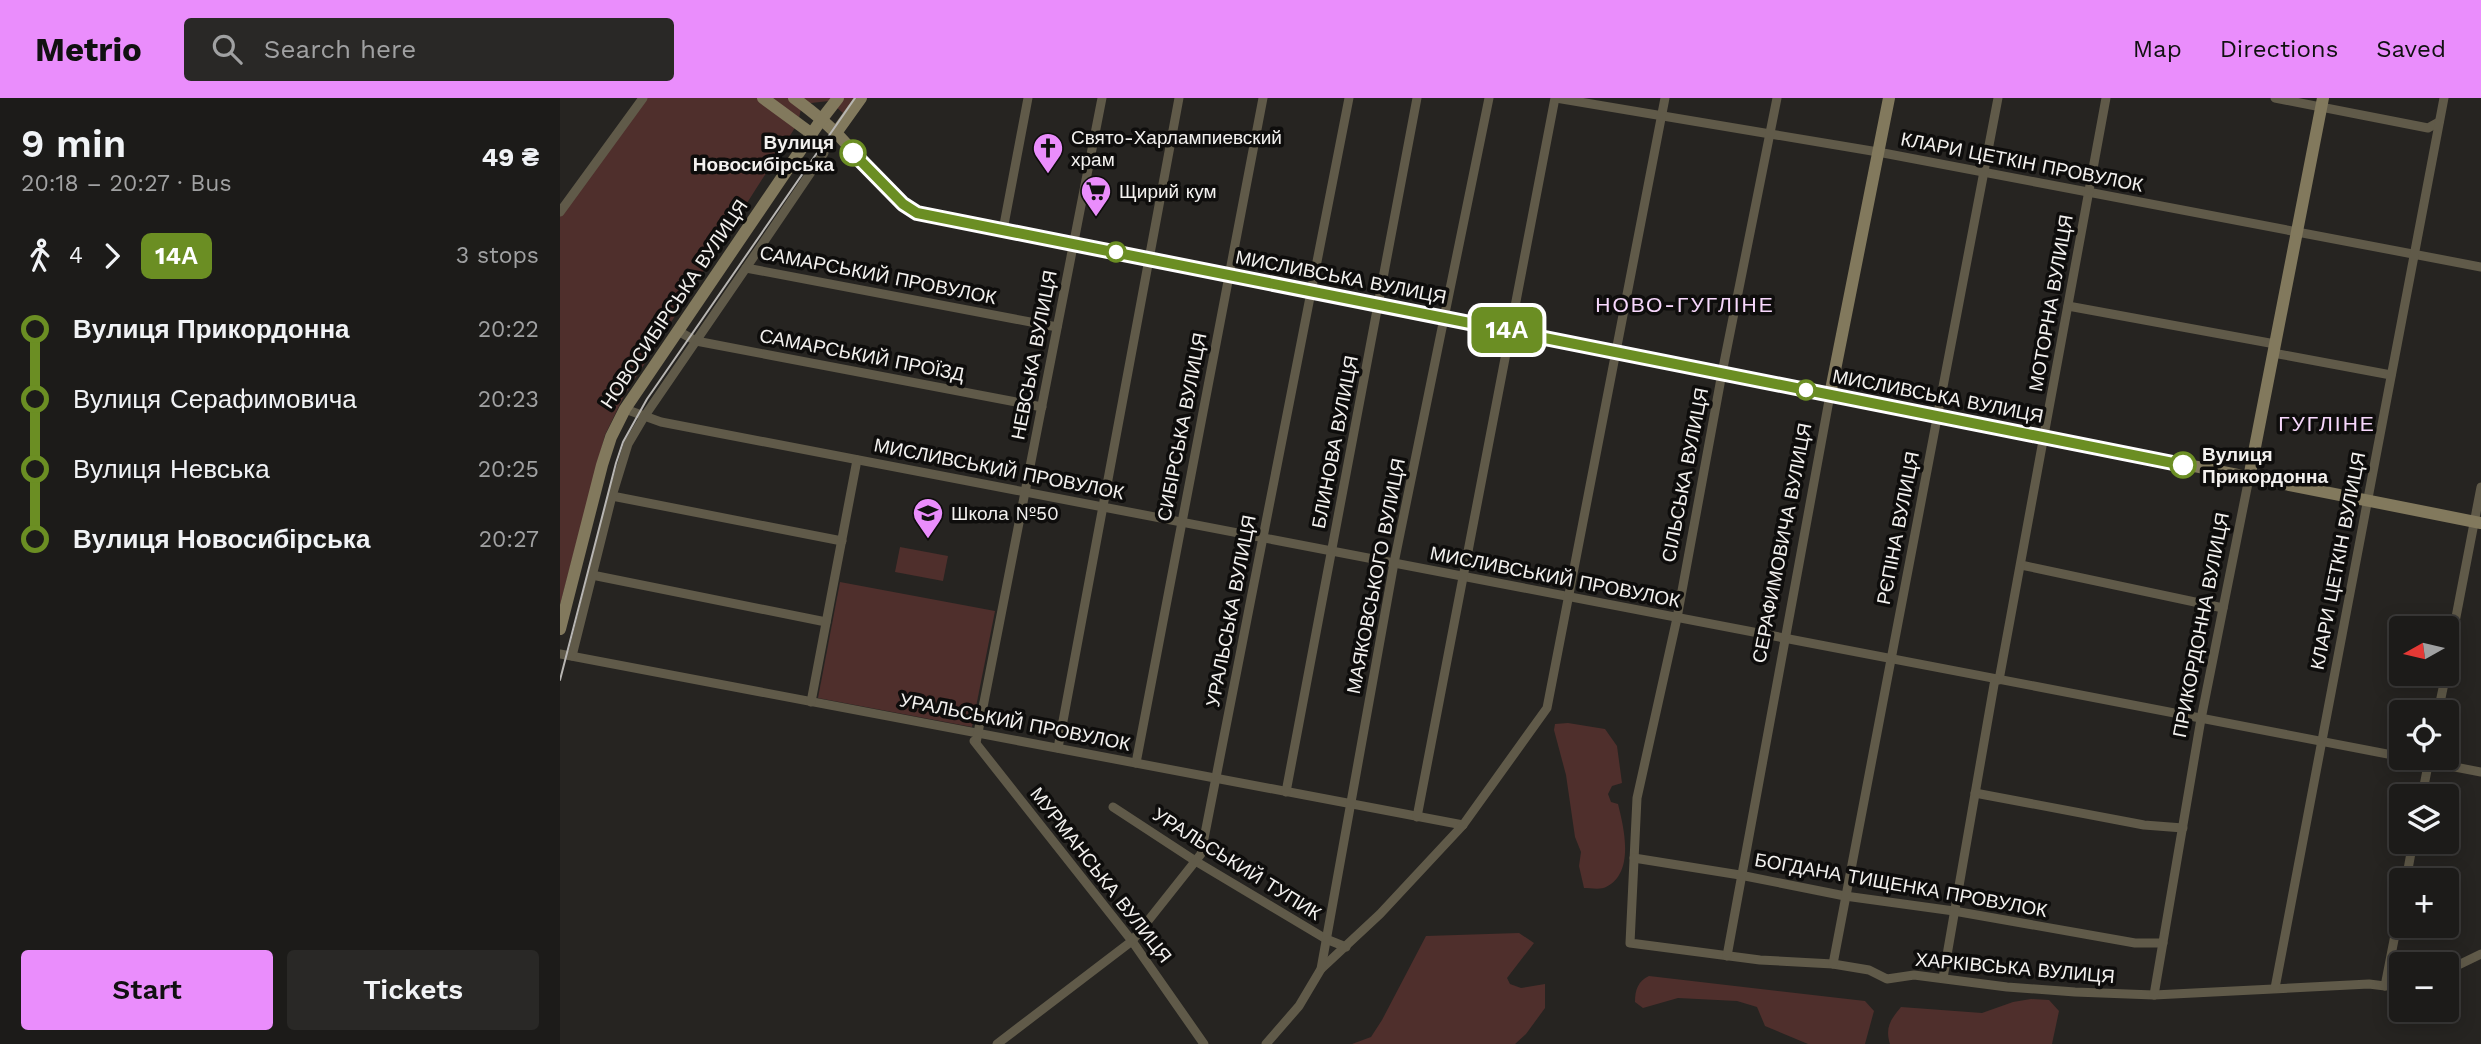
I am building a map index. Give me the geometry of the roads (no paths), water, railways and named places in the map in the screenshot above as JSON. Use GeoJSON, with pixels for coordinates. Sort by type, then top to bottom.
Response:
{"type":"FeatureCollection","features":[{"type":"Feature","properties":{"kind":"street"},"geometry":{"type":"LineString","coordinates":[[560,212],[643,98]]}},
{"type":"Feature","properties":{"kind":"street"},"geometry":{"type":"LineString","coordinates":[[763,98],[812,134],[836,133],[861,98]]}},
{"type":"Feature","properties":{"kind":"street","name":"МИСЛИВСЬКА ВУЛИЦЯ"},"geometry":{"type":"LineString","coordinates":[[794,98],[825,115],[836,133],[871,173],[911,210],[2478,523]]}},
{"type":"Feature","properties":{"kind":"street","name":"НОВОСИБІРСЬКА ВУЛИЦЯ"},"geometry":{"type":"LineString","coordinates":[[560,629],[602,465],[611,437],[625,409],[838,98]]}},
{"type":"Feature","properties":{"kind":"street"},"geometry":{"type":"LineString","coordinates":[[1003,230],[1028,98]]}},
{"type":"Feature","properties":{"kind":"street","name":"НЕВСЬКА ВУЛИЦЯ"},"geometry":{"type":"LineString","coordinates":[[977,738],[1102,98]]}},
{"type":"Feature","properties":{"kind":"street"},"geometry":{"type":"LineString","coordinates":[[1058,748],[1179,98]]}},
{"type":"Feature","properties":{"kind":"street","name":"СИБІРСЬКА ВУЛИЦЯ"},"geometry":{"type":"LineString","coordinates":[[1136,763],[1263,98]]}},
{"type":"Feature","properties":{"kind":"street","name":"УРАЛЬСЬКА ВУЛИЦЯ"},"geometry":{"type":"LineString","coordinates":[[997,1044],[1132,941],[1197,862],[1203,846],[1349,98]]}},
{"type":"Feature","properties":{"kind":"street","name":"БЛИНОВА ВУЛИЦЯ"},"geometry":{"type":"LineString","coordinates":[[1286,792],[1417,98]]}},
{"type":"Feature","properties":{"kind":"street","name":"МАЯКОВСЬКОГО ВУЛИЦЯ"},"geometry":{"type":"LineString","coordinates":[[1266,1044],[1299,1006],[1321,969],[1394,563],[1489,98]]}},
{"type":"Feature","properties":{"kind":"street"},"geometry":{"type":"LineString","coordinates":[[1417,817],[1556,98]]}},
{"type":"Feature","properties":{"kind":"street","name":"КЛАРИ ЦЕТКІН ПРОВУЛОК"},"geometry":{"type":"LineString","coordinates":[[1556,98],[1878,152],[2481,267]]}},
{"type":"Feature","properties":{"kind":"street"},"geometry":{"type":"LineString","coordinates":[[1321,969],[1380,914],[1463,825],[1547,708],[1665,98]]}},
{"type":"Feature","properties":{"kind":"street","name":"СІЛЬСЬКА ВУЛИЦЯ"},"geometry":{"type":"LineString","coordinates":[[1630,943],[1637,798],[1677,618],[1777,98]]}},
{"type":"Feature","properties":{"kind":"street","name":"СЕРАФИМОВИЧА ВУЛИЦЯ"},"geometry":{"type":"LineString","coordinates":[[1727,956],[1830,395],[1889,98]]}},
{"type":"Feature","properties":{"kind":"street","name":"РЄПІНА ВУЛИЦЯ"},"geometry":{"type":"LineString","coordinates":[[1833,964],[1998,98]]}},
{"type":"Feature","properties":{"kind":"street","name":"МОТОРНА ВУЛИЦЯ"},"geometry":{"type":"LineString","coordinates":[[1943,978],[1975,793],[2021,565],[2106,98]]}},
{"type":"Feature","properties":{"kind":"street"},"geometry":{"type":"LineString","coordinates":[[2275,98],[2323,103],[2428,128],[2439,122]]}},
{"type":"Feature","properties":{"kind":"street","name":"КЛАРИ ЦЕТКІН ВУЛИЦЯ"},"geometry":{"type":"LineString","coordinates":[[2275,988],[2444,98]]}},
{"type":"Feature","properties":{"kind":"street","name":"ПРИКОРДОННА ВУЛИЦЯ"},"geometry":{"type":"LineString","coordinates":[[2154,995],[2201,719],[2323,103]]}},
{"type":"Feature","properties":{"kind":"street","name":"САМАРСЬКИЙ ПРОВУЛОК"},"geometry":{"type":"LineString","coordinates":[[824,153],[746,268],[1057,327]]}},
{"type":"Feature","properties":{"kind":"street","name":"НОВОСИБІРСЬКА ВУЛИЦЯ"},"geometry":{"type":"LineString","coordinates":[[572,656],[612,496],[628,444],[746,268]]}},
{"type":"Feature","properties":{"kind":"street"},"geometry":{"type":"LineString","coordinates":[[2068,306],[2391,375]]}},
{"type":"Feature","properties":{"kind":"street","name":"САМАРСЬКИЙ ПРОЇЗД"},"geometry":{"type":"LineString","coordinates":[[678,331],[696,341],[1042,407]]}},
{"type":"Feature","properties":{"kind":"street","name":"МИСЛИВСЬКИЙ ПРОВУЛОК"},"geometry":{"type":"LineString","coordinates":[[625,409],[645,417],[857,460],[2322,743],[2389,754]]}},
{"type":"Feature","properties":{"kind":"street"},"geometry":{"type":"LineString","coordinates":[[811,702],[857,460]]}},
{"type":"Feature","properties":{"kind":"street"},"geometry":{"type":"LineString","coordinates":[[2458,616],[2478,523],[2481,487]]}},
{"type":"Feature","properties":{"kind":"street"},"geometry":{"type":"LineString","coordinates":[[612,496],[842,541]]}},
{"type":"Feature","properties":{"kind":"street"},"geometry":{"type":"LineString","coordinates":[[2021,565],[2223,608]]}},
{"type":"Feature","properties":{"kind":"street"},"geometry":{"type":"LineString","coordinates":[[592,575],[826,622]]}},
{"type":"Feature","properties":{"kind":"street","name":"УРАЛЬСЬКИЙ ПРОВУЛОК"},"geometry":{"type":"LineString","coordinates":[[560,654],[966,731]]}},
{"type":"Feature","properties":{"kind":"street","name":"МУРМАНСЬКА ВУЛИЦЯ"},"geometry":{"type":"LineString","coordinates":[[966,731],[977,738],[1132,941],[1204,1044]]}},
{"type":"Feature","properties":{"kind":"street","name":"УРАЛЬСЬКИЙ ПРОВУЛОК"},"geometry":{"type":"LineString","coordinates":[[977,738],[1058,748],[1463,825]]}},
{"type":"Feature","properties":{"kind":"street","name":"МИСЛИВСЬКИЙ ПРОВУЛОК"},"geometry":{"type":"LineString","coordinates":[[2459,767],[2481,772]]}},
{"type":"Feature","properties":{"kind":"street"},"geometry":{"type":"LineString","coordinates":[[1975,793],[2144,825],[2183,828]]}},
{"type":"Feature","properties":{"kind":"street","name":"УРАЛЬСЬКИЙ ТУПИК"},"geometry":{"type":"LineString","coordinates":[[1113,807],[1197,862],[1326,939],[1346,947]]}},
{"type":"Feature","properties":{"kind":"street","name":"БОГДАНА ТИЩЕНКА ПРОВУЛОК"},"geometry":{"type":"LineString","coordinates":[[1634,858],[1845,896],[1954,911],[2135,943],[2163,943]]}},
{"type":"Feature","properties":{"kind":"street"},"geometry":{"type":"LineString","coordinates":[[2385,986],[2394,938]]}},
{"type":"Feature","properties":{"kind":"street","name":"ХАРКІВСЬКА ВУЛИЦЯ"},"geometry":{"type":"LineString","coordinates":[[1630,943],[1760,960],[1833,964],[1869,970],[1887,979],[1914,975],[2048,990],[2154,995],[2389,985]]}},
{"type":"Feature","properties":{"kind":"street"},"geometry":{"type":"LineString","coordinates":[[2459,965],[2481,954]]}},
{"type":"Feature","properties":{"kind":"tram line"},"geometry":{"type":"LineString","coordinates":[[560,680],[623,442],[647,399],[855,98]]}},
{"type":"Feature","properties":{"kind":"place","name":"Вулиця Новосибірська"},"geometry":{"type":"Point","coordinates":[853,153]}},
{"type":"Feature","properties":{"kind":"place","name":"Свято-Харлампиевский храм"},"geometry":{"type":"Point","coordinates":[1048,175]}},
{"type":"Feature","properties":{"kind":"place","name":"Щирий кум"},"geometry":{"type":"Point","coordinates":[1096,218]}},
{"type":"Feature","properties":{"kind":"place","name":"Вулиця Прикордонна"},"geometry":{"type":"Point","coordinates":[2183,465]}},
{"type":"Feature","properties":{"kind":"place","name":"Школа №50"},"geometry":{"type":"Point","coordinates":[928,540]}},
{"type":"Feature","properties":{"kind":"district","name":"НОВО-ГУГЛІНЕ"},"geometry":{"type":"Point","coordinates":[1685,304]}},
{"type":"Feature","properties":{"kind":"district","name":"ГУГЛІНЕ"},"geometry":{"type":"Point","coordinates":[2327,423]}}]}
